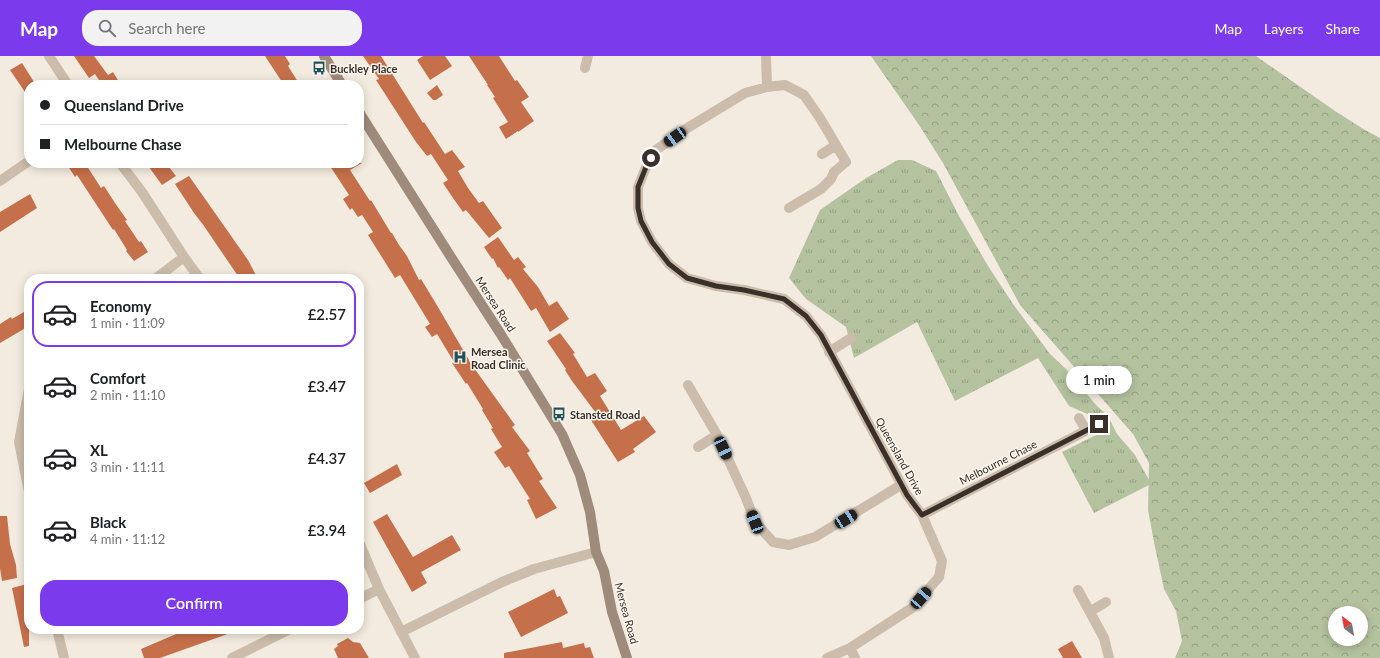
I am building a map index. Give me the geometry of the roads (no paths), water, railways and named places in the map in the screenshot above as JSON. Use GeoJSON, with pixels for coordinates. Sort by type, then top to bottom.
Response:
{"type":"FeatureCollection","features":[{"type":"Feature","properties":{"kind":"main road"},"geometry":{"type":"LineString","coordinates":[[324,56],[339,80]]}},
{"type":"Feature","properties":{"kind":"main road","name":"Mersea Road"},"geometry":{"type":"LineString","coordinates":[[364,120],[500,333],[562,434],[580,475],[590,512],[596,552],[604,571],[612,612],[627,658]]}},
{"type":"Feature","properties":{"kind":"street"},"geometry":{"type":"LineString","coordinates":[[49,56],[65,80]]}},
{"type":"Feature","properties":{"kind":"street"},"geometry":{"type":"LineString","coordinates":[[585,68],[588,56]]}},
{"type":"Feature","properties":{"kind":"street"},"geometry":{"type":"LineString","coordinates":[[766,56],[767,87]]}},
{"type":"Feature","properties":{"kind":"street","name":"Queensland Drive"},"geometry":{"type":"LineString","coordinates":[[789,208],[821,189],[831,179],[834,172],[846,162],[820,118],[804,96],[785,85],[767,87],[745,93],[684,130],[656,150],[646,167],[638,187],[638,208],[641,221],[652,242],[669,264],[687,278],[716,286],[744,290],[784,299],[806,316],[821,335],[901,485],[922,515],[942,561],[939,578],[912,608],[850,648],[827,658]]}},
{"type":"Feature","properties":{"kind":"street"},"geometry":{"type":"LineString","coordinates":[[822,154],[836,145]]}},
{"type":"Feature","properties":{"kind":"street"},"geometry":{"type":"LineString","coordinates":[[0,181],[24,164]]}},
{"type":"Feature","properties":{"kind":"street"},"geometry":{"type":"LineString","coordinates":[[124,168],[142,192],[196,274]]}},
{"type":"Feature","properties":{"kind":"street"},"geometry":{"type":"LineString","coordinates":[[162,274],[184,257]]}},
{"type":"Feature","properties":{"kind":"street"},"geometry":{"type":"LineString","coordinates":[[829,352],[851,338]]}},
{"type":"Feature","properties":{"kind":"street"},"geometry":{"type":"LineString","coordinates":[[688,385],[717,436],[746,498],[755,522],[773,542],[789,545],[815,537],[901,485]]}},
{"type":"Feature","properties":{"kind":"street"},"geometry":{"type":"LineString","coordinates":[[24,416],[19,442],[24,467]]}},
{"type":"Feature","properties":{"kind":"street"},"geometry":{"type":"LineString","coordinates":[[1079,418],[1086,430]]}},
{"type":"Feature","properties":{"kind":"street","name":"Melbourne Chase"},"geometry":{"type":"LineString","coordinates":[[922,515],[1099,424]]}},
{"type":"Feature","properties":{"kind":"street"},"geometry":{"type":"LineString","coordinates":[[698,447],[717,436]]}},
{"type":"Feature","properties":{"kind":"street"},"geometry":{"type":"LineString","coordinates":[[401,632],[502,582],[534,569],[596,552]]}},
{"type":"Feature","properties":{"kind":"street"},"geometry":{"type":"LineString","coordinates":[[364,554],[379,589],[415,658]]}},
{"type":"Feature","properties":{"kind":"street"},"geometry":{"type":"LineString","coordinates":[[364,596],[379,589]]}},
{"type":"Feature","properties":{"kind":"street"},"geometry":{"type":"LineString","coordinates":[[1078,590],[1091,611],[1104,638],[1109,658]]}},
{"type":"Feature","properties":{"kind":"street"},"geometry":{"type":"LineString","coordinates":[[1091,611],[1106,602]]}},
{"type":"Feature","properties":{"kind":"street"},"geometry":{"type":"LineString","coordinates":[[58,634],[64,658]]}},
{"type":"Feature","properties":{"kind":"street"},"geometry":{"type":"LineString","coordinates":[[232,658],[280,634]]}},
{"type":"Feature","properties":{"kind":"street"},"geometry":{"type":"LineString","coordinates":[[850,648],[854,658]]}},
{"type":"Feature","properties":{"kind":"place","name":"Buckley Place"},"geometry":{"type":"Point","coordinates":[319,68]}},
{"type":"Feature","properties":{"kind":"place","name":"Mersea Road Clinic"},"geometry":{"type":"Point","coordinates":[460,357]}},
{"type":"Feature","properties":{"kind":"place","name":"Stansted Road"},"geometry":{"type":"Point","coordinates":[559,414]}}]}
